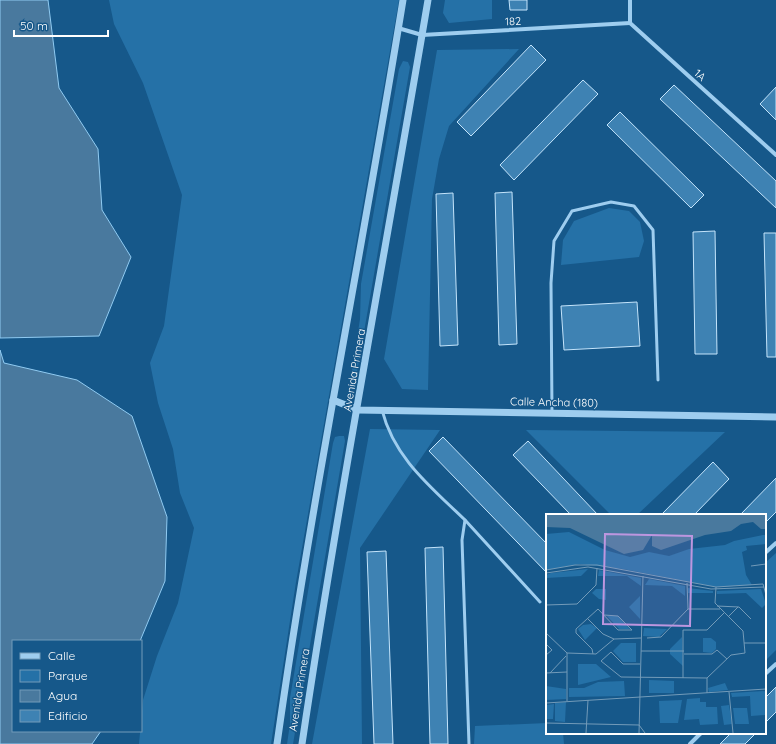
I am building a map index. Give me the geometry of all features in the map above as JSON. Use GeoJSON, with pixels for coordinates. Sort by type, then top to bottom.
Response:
{"type":"FeatureCollection","features":[{"type":"Feature","properties":{"kind":"street","name":"Avenida Primera"},"geometry":{"type":"LineString","coordinates":[[277,744],[288,666],[332,400],[403,0]]}},
{"type":"Feature","properties":{"kind":"street","name":"Avenida Primera"},"geometry":{"type":"LineString","coordinates":[[302,744],[328,572],[358,410],[428,0]]}},
{"type":"Feature","properties":{"kind":"street"},"geometry":{"type":"LineString","coordinates":[[630,0],[630,23]]}},
{"type":"Feature","properties":{"kind":"street","name":"182"},"geometry":{"type":"LineString","coordinates":[[398,28],[422,35],[630,23]]}},
{"type":"Feature","properties":{"kind":"street","name":"1A"},"geometry":{"type":"LineString","coordinates":[[630,23],[776,155]]}},
{"type":"Feature","properties":{"kind":"street","name":"Calle Ancha (180)"},"geometry":{"type":"LineString","coordinates":[[332,400],[358,410],[776,417]]}},
{"type":"Feature","properties":{"kind":"street"},"geometry":{"type":"LineString","coordinates":[[766,552],[776,542]]}},
{"type":"Feature","properties":{"kind":"street"},"geometry":{"type":"LineString","coordinates":[[766,673],[776,664]]}},
{"type":"Feature","properties":{"kind":"street"},"geometry":{"type":"LineString","coordinates":[[690,744],[698,734]]}},
{"type":"Feature","properties":{"kind":"lane"},"geometry":{"type":"LineString","coordinates":[[552,413],[551,283],[554,241],[572,211],[611,202],[634,206],[653,230],[658,380]]}},
{"type":"Feature","properties":{"kind":"lane"},"geometry":{"type":"LineString","coordinates":[[382,410],[386,424],[407,462],[465,520],[540,602]]}},
{"type":"Feature","properties":{"kind":"lane"},"geometry":{"type":"LineString","coordinates":[[465,520],[462,540],[469,744]]}},
{"type":"Feature","properties":{"kind":"green space"},"geometry":{"type":"Polygon","coordinates":[[[109,0],[399,0],[296,582],[271,744],[139,744],[140,732],[142,732],[143,700],[157,656],[178,603],[194,528],[180,493],[173,449],[158,403],[150,363],[164,326],[182,195],[143,83],[114,24],[109,0]]]}},
{"type":"Feature","properties":{"kind":"green space"},"geometry":{"type":"Polygon","coordinates":[[[445,0],[492,0],[492,19],[449,23],[443,13],[445,0]]]}},
{"type":"Feature","properties":{"kind":"green space"},"geometry":{"type":"Polygon","coordinates":[[[519,49],[449,126],[439,159],[432,199],[428,390],[402,389],[384,359],[437,50],[519,49]]]}},
{"type":"Feature","properties":{"kind":"green space"},"geometry":{"type":"Polygon","coordinates":[[[403,61],[408,62],[410,67],[356,378],[353,379],[351,377],[360,319],[361,284],[399,69],[403,61]]]}},
{"type":"Feature","properties":{"kind":"green space"},"geometry":{"type":"Polygon","coordinates":[[[609,208],[629,211],[640,222],[644,241],[639,257],[561,265],[563,240],[574,221],[609,208]]]}},
{"type":"Feature","properties":{"kind":"green space"},"geometry":{"type":"Polygon","coordinates":[[[370,429],[440,430],[360,548],[362,744],[312,744],[370,429]]]}},
{"type":"Feature","properties":{"kind":"green space"},"geometry":{"type":"Polygon","coordinates":[[[526,430],[725,432],[638,514],[610,514],[526,430]]]}},
{"type":"Feature","properties":{"kind":"green space"},"geometry":{"type":"Polygon","coordinates":[[[344,436],[345,441],[293,744],[287,744],[290,724],[290,698],[333,443],[335,437],[344,436]]]}},
{"type":"Feature","properties":{"kind":"green space"},"geometry":{"type":"Polygon","coordinates":[[[776,553],[776,650],[766,660],[766,562],[776,553]]]}},
{"type":"Feature","properties":{"kind":"green space"},"geometry":{"type":"Polygon","coordinates":[[[546,723],[546,734],[563,734],[564,744],[474,744],[475,726],[546,723]]]}},
{"type":"Feature","properties":{"kind":"water"},"geometry":{"type":"Polygon","coordinates":[[[0,0],[48,0],[59,88],[98,149],[102,210],[131,257],[99,336],[0,338],[0,0]]]}},
{"type":"Feature","properties":{"kind":"water"},"geometry":{"type":"Polygon","coordinates":[[[0,350],[4,363],[77,380],[132,416],[167,517],[165,581],[140,640],[12,640],[12,732],[100,732],[92,744],[0,744],[0,350]]]}},
{"type":"Feature","properties":{"kind":"building"},"geometry":{"type":"Polygon","coordinates":[[[509,0],[527,0],[527,10],[510,10],[509,0]]]}},
{"type":"Feature","properties":{"kind":"building"},"geometry":{"type":"Polygon","coordinates":[[[531,45],[546,60],[471,136],[457,122],[531,45]]]}},
{"type":"Feature","properties":{"kind":"building"},"geometry":{"type":"Polygon","coordinates":[[[583,80],[598,94],[514,180],[500,165],[583,80]]]}},
{"type":"Feature","properties":{"kind":"building"},"geometry":{"type":"Polygon","coordinates":[[[674,85],[776,181],[776,208],[660,99],[674,85]]]}},
{"type":"Feature","properties":{"kind":"building"},"geometry":{"type":"Polygon","coordinates":[[[776,87],[776,120],[760,104],[776,87]]]}},
{"type":"Feature","properties":{"kind":"building"},"geometry":{"type":"Polygon","coordinates":[[[620,112],[704,195],[691,208],[607,125],[620,112]]]}},
{"type":"Feature","properties":{"kind":"building"},"geometry":{"type":"Polygon","coordinates":[[[512,192],[517,344],[499,345],[495,193],[512,192]]]}},
{"type":"Feature","properties":{"kind":"building"},"geometry":{"type":"Polygon","coordinates":[[[453,193],[458,345],[440,346],[436,194],[453,193]]]}},
{"type":"Feature","properties":{"kind":"building"},"geometry":{"type":"Polygon","coordinates":[[[715,231],[717,354],[695,354],[693,232],[715,231]]]}},
{"type":"Feature","properties":{"kind":"building"},"geometry":{"type":"Polygon","coordinates":[[[764,233],[776,233],[776,357],[767,357],[764,233]]]}},
{"type":"Feature","properties":{"kind":"building"},"geometry":{"type":"Polygon","coordinates":[[[637,302],[640,346],[564,350],[561,306],[637,302]]]}},
{"type":"Feature","properties":{"kind":"building"},"geometry":{"type":"Polygon","coordinates":[[[443,437],[546,543],[546,572],[429,451],[443,437]]]}},
{"type":"Feature","properties":{"kind":"building"},"geometry":{"type":"Polygon","coordinates":[[[528,441],[597,514],[570,514],[513,455],[528,441]]]}},
{"type":"Feature","properties":{"kind":"building"},"geometry":{"type":"Polygon","coordinates":[[[713,462],[729,479],[695,514],[662,514],[713,462]]]}},
{"type":"Feature","properties":{"kind":"building"},"geometry":{"type":"Polygon","coordinates":[[[776,478],[776,512],[766,522],[766,514],[741,514],[776,478]]]}},
{"type":"Feature","properties":{"kind":"building"},"geometry":{"type":"Polygon","coordinates":[[[443,547],[448,744],[430,744],[425,548],[443,547]]]}},
{"type":"Feature","properties":{"kind":"building"},"geometry":{"type":"Polygon","coordinates":[[[386,551],[393,744],[374,744],[367,552],[386,551]]]}},
{"type":"Feature","properties":{"kind":"building"},"geometry":{"type":"Polygon","coordinates":[[[776,687],[776,712],[766,722],[766,697],[776,687]]]}},
{"type":"Feature","properties":{"kind":"building"},"geometry":{"type":"Polygon","coordinates":[[[730,734],[755,734],[745,744],[720,744],[730,734]]]}}]}
